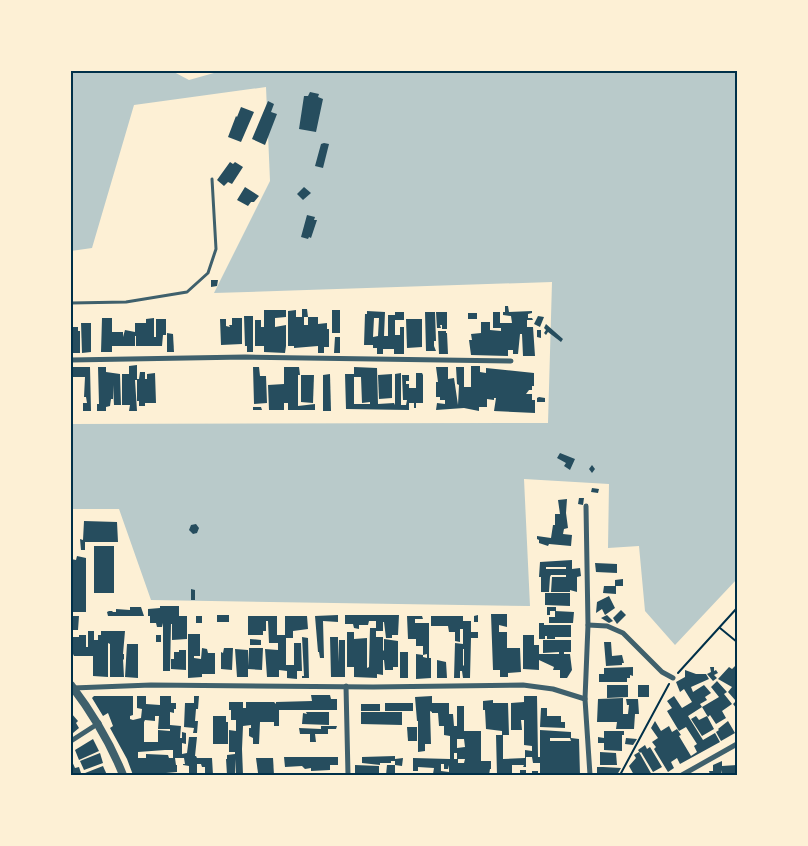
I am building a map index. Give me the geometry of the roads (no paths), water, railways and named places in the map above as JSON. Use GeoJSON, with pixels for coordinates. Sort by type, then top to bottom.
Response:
{"type":"FeatureCollection","features":[{"type":"Feature","properties":{"kind":"street"},"geometry":{"type":"LineString","coordinates":[[71,360],[245,357],[511,361]]}},
{"type":"Feature","properties":{"kind":"street"},"geometry":{"type":"LineString","coordinates":[[586,506],[588,625],[585,699],[590,775]]}},
{"type":"Feature","properties":{"kind":"street"},"geometry":{"type":"LineString","coordinates":[[588,625],[607,626],[623,633],[662,672],[673,678]]}},
{"type":"Feature","properties":{"kind":"street"},"geometry":{"type":"LineString","coordinates":[[72,687],[151,685],[523,685],[553,689],[585,699]]}},
{"type":"Feature","properties":{"kind":"street"},"geometry":{"type":"LineString","coordinates":[[346,686],[348,775]]}},
{"type":"Feature","properties":{"kind":"street"},"geometry":{"type":"LineString","coordinates":[[72,687],[99,723],[123,775]]}},
{"type":"Feature","properties":{"kind":"street"},"geometry":{"type":"LineString","coordinates":[[71,741],[99,723]]}},
{"type":"Feature","properties":{"kind":"street"},"geometry":{"type":"LineString","coordinates":[[682,775],[737,744]]}},
{"type":"Feature","properties":{"kind":"lane"},"geometry":{"type":"LineString","coordinates":[[71,303],[126,302],[187,292],[208,273],[216,249],[212,179]]}}]}
